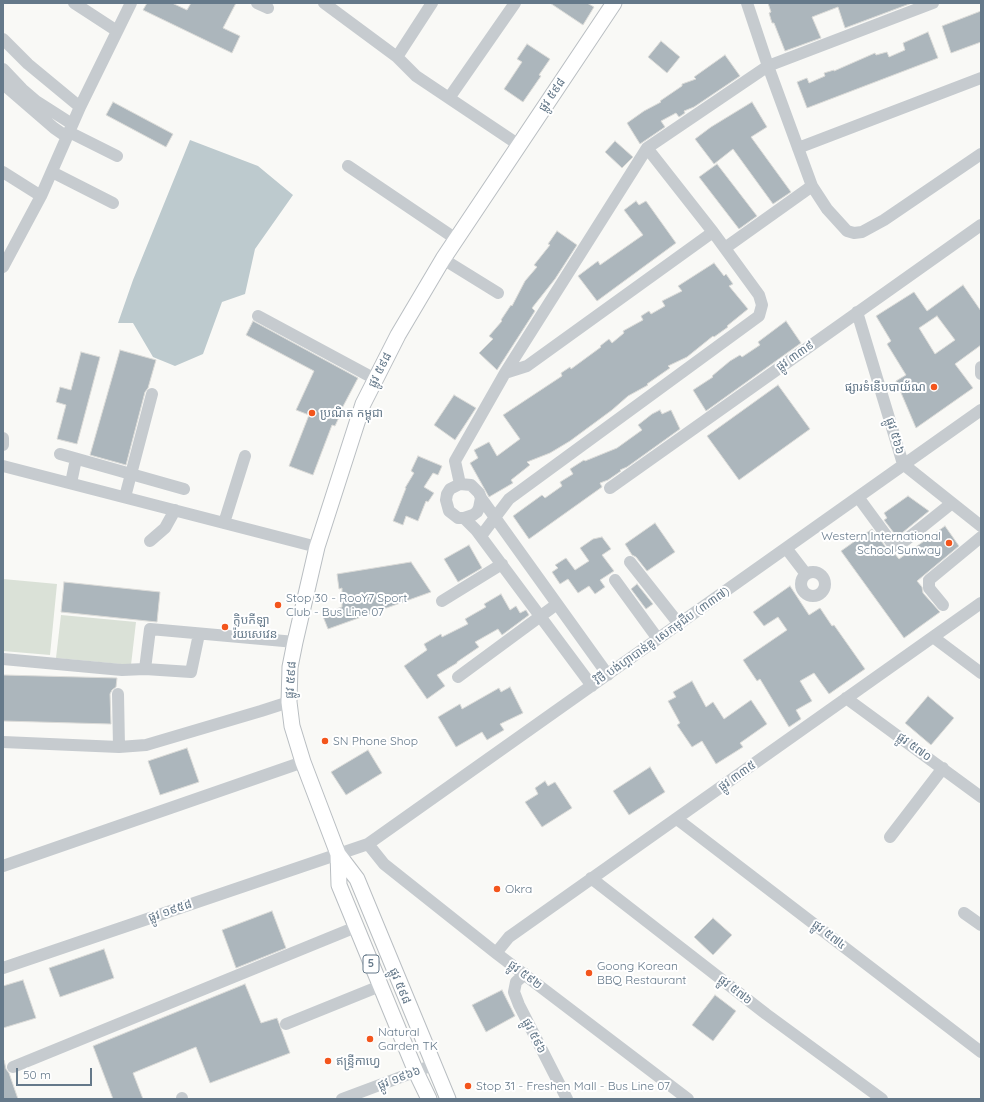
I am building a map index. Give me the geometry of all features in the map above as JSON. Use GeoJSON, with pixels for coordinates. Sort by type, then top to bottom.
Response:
{"type":"FeatureCollection","features":[{"type":"Feature","properties":{"kind":"main road","name":"ផ្លូវ ៥៩៨"},"geometry":{"type":"LineString","coordinates":[[448,1099],[357,879],[338,854],[303,762],[292,726],[289,702],[290,667],[317,547],[363,404],[398,335],[443,259],[614,3]]}},
{"type":"Feature","properties":{"kind":"main road","name":"ផ្លូវ ៥៩៨"},"geometry":{"type":"LineString","coordinates":[[338,854],[339,885],[416,1072],[429,1099]]}},
{"type":"Feature","properties":{"kind":"street"},"geometry":{"type":"LineString","coordinates":[[74,3],[117,31]]}},
{"type":"Feature","properties":{"kind":"street"},"geometry":{"type":"LineString","coordinates":[[3,267],[41,196],[80,107],[131,3]]}},
{"type":"Feature","properties":{"kind":"street"},"geometry":{"type":"LineString","coordinates":[[324,3],[339,7],[397,57],[416,76],[519,145]]}},
{"type":"Feature","properties":{"kind":"street"},"geometry":{"type":"LineString","coordinates":[[397,57],[432,3]]}},
{"type":"Feature","properties":{"kind":"street"},"geometry":{"type":"LineString","coordinates":[[450,98],[515,3]]}},
{"type":"Feature","properties":{"kind":"street"},"geometry":{"type":"LineString","coordinates":[[747,3],[768,66],[812,186],[827,209],[847,231],[854,233],[862,232],[884,220],[981,154]]}},
{"type":"Feature","properties":{"kind":"street"},"geometry":{"type":"LineString","coordinates":[[460,484],[455,461],[505,373],[647,148],[768,66],[933,3]]}},
{"type":"Feature","properties":{"kind":"street"},"geometry":{"type":"LineString","coordinates":[[3,39],[28,64],[80,107]]}},
{"type":"Feature","properties":{"kind":"street"},"geometry":{"type":"LineString","coordinates":[[3,69],[22,89],[69,131],[117,156]]}},
{"type":"Feature","properties":{"kind":"street"},"geometry":{"type":"LineString","coordinates":[[798,148],[981,78]]}},
{"type":"Feature","properties":{"kind":"street"},"geometry":{"type":"LineString","coordinates":[[3,84],[54,128],[69,131]]}},
{"type":"Feature","properties":{"kind":"street"},"geometry":{"type":"LineString","coordinates":[[481,536],[509,498],[759,316],[762,305],[759,295],[713,232],[647,148]]}},
{"type":"Feature","properties":{"kind":"street"},"geometry":{"type":"LineString","coordinates":[[348,166],[456,239]]}},
{"type":"Feature","properties":{"kind":"street"},"geometry":{"type":"LineString","coordinates":[[3,172],[41,196]]}},
{"type":"Feature","properties":{"kind":"street"},"geometry":{"type":"LineString","coordinates":[[52,172],[113,203]]}},
{"type":"Feature","properties":{"kind":"street"},"geometry":{"type":"LineString","coordinates":[[725,248],[812,186]]}},
{"type":"Feature","properties":{"kind":"street","name":"ផ្លូវ ៣៣៩"},"geometry":{"type":"LineString","coordinates":[[610,488],[981,225]]}},
{"type":"Feature","properties":{"kind":"street"},"geometry":{"type":"LineString","coordinates":[[505,373],[527,366],[713,232]]}},
{"type":"Feature","properties":{"kind":"street"},"geometry":{"type":"LineString","coordinates":[[443,259],[498,293]]}},
{"type":"Feature","properties":{"kind":"street","name":"ផ្លូវ ៥៦៦"},"geometry":{"type":"LineString","coordinates":[[857,312],[903,464],[981,526]]}},
{"type":"Feature","properties":{"kind":"street"},"geometry":{"type":"LineString","coordinates":[[258,316],[376,380]]}},
{"type":"Feature","properties":{"kind":"street"},"geometry":{"type":"LineString","coordinates":[[981,366],[981,374]]}},
{"type":"Feature","properties":{"kind":"street"},"geometry":{"type":"LineString","coordinates":[[125,498],[152,394]]}},
{"type":"Feature","properties":{"kind":"street","name":"វិថី បង់ហ្គាបាន់ឌូ សេកមូជីប (៣៣៧)"},"geometry":{"type":"LineString","coordinates":[[338,854],[368,844],[981,410]]}},
{"type":"Feature","properties":{"kind":"street"},"geometry":{"type":"LineString","coordinates":[[3,438],[3,445]]}},
{"type":"Feature","properties":{"kind":"street"},"geometry":{"type":"LineString","coordinates":[[60,454],[184,489]]}},
{"type":"Feature","properties":{"kind":"street"},"geometry":{"type":"LineString","coordinates":[[224,523],[245,456]]}},
{"type":"Feature","properties":{"kind":"street"},"geometry":{"type":"LineString","coordinates":[[71,483],[76,459]]}},
{"type":"Feature","properties":{"kind":"street"},"geometry":{"type":"LineString","coordinates":[[3,466],[317,547]]}},
{"type":"Feature","properties":{"kind":"street"},"geometry":{"type":"LineString","coordinates":[[592,686],[481,536],[464,518],[453,515],[449,511],[446,500],[450,489],[460,484],[471,485],[479,493],[494,519],[608,675]]}},
{"type":"Feature","properties":{"kind":"street"},"geometry":{"type":"LineString","coordinates":[[858,497],[894,546],[897,546],[907,539],[952,503]]}},
{"type":"Feature","properties":{"kind":"street"},"geometry":{"type":"LineString","coordinates":[[464,518],[477,512],[481,498]]}},
{"type":"Feature","properties":{"kind":"street"},"geometry":{"type":"LineString","coordinates":[[150,541],[169,524],[175,510]]}},
{"type":"Feature","properties":{"kind":"street"},"geometry":{"type":"LineString","coordinates":[[942,605],[929,588],[929,580],[981,537]]}},
{"type":"Feature","properties":{"kind":"street"},"geometry":{"type":"LineString","coordinates":[[786,548],[806,574]]}},
{"type":"Feature","properties":{"kind":"street"},"geometry":{"type":"LineString","coordinates":[[630,562],[679,624]]}},
{"type":"Feature","properties":{"kind":"street"},"geometry":{"type":"LineString","coordinates":[[442,601],[502,564]]}},
{"type":"Feature","properties":{"kind":"street"},"geometry":{"type":"LineString","coordinates":[[615,580],[658,639]]}},
{"type":"Feature","properties":{"kind":"street","name":"ផ្លូវ ៣៣៥"},"geometry":{"type":"LineString","coordinates":[[496,952],[509,937],[981,603]]}},
{"type":"Feature","properties":{"kind":"street"},"geometry":{"type":"LineString","coordinates":[[458,677],[556,604]]}},
{"type":"Feature","properties":{"kind":"street"},"geometry":{"type":"LineString","coordinates":[[145,669],[150,630],[295,642]]}},
{"type":"Feature","properties":{"kind":"street"},"geometry":{"type":"LineString","coordinates":[[3,659],[122,670],[145,669],[191,672],[199,634]]}},
{"type":"Feature","properties":{"kind":"street"},"geometry":{"type":"LineString","coordinates":[[933,636],[981,673]]}},
{"type":"Feature","properties":{"kind":"street"},"geometry":{"type":"LineString","coordinates":[[118,694],[119,746]]}},
{"type":"Feature","properties":{"kind":"street","name":"ផ្លូវ ៥៧០"},"geometry":{"type":"LineString","coordinates":[[846,698],[981,797]]}},
{"type":"Feature","properties":{"kind":"street"},"geometry":{"type":"LineString","coordinates":[[3,742],[119,746],[146,745],[289,702]]}},
{"type":"Feature","properties":{"kind":"street"},"geometry":{"type":"LineString","coordinates":[[3,866],[303,762]]}},
{"type":"Feature","properties":{"kind":"street"},"geometry":{"type":"LineString","coordinates":[[890,837],[943,768]]}},
{"type":"Feature","properties":{"kind":"street","name":"ផ្លូវ ៥៧៤"},"geometry":{"type":"LineString","coordinates":[[677,818],[981,1052]]}},
{"type":"Feature","properties":{"kind":"street","name":"ផ្លូវ ៥៩២"},"geometry":{"type":"LineString","coordinates":[[368,844],[384,864],[688,1099]]}},
{"type":"Feature","properties":{"kind":"street","name":"ផ្លូវ ១៩៥៨"},"geometry":{"type":"LineString","coordinates":[[3,968],[338,854]]}},
{"type":"Feature","properties":{"kind":"street","name":"ផ្លូវ ៥៧៦"},"geometry":{"type":"LineString","coordinates":[[591,878],[766,1014],[882,1099]]}},
{"type":"Feature","properties":{"kind":"street"},"geometry":{"type":"LineString","coordinates":[[964,913],[981,925]]}},
{"type":"Feature","properties":{"kind":"street"},"geometry":{"type":"LineString","coordinates":[[13,1067],[356,927]]}},
{"type":"Feature","properties":{"kind":"street","name":"ផ្លូវ ៥៩៦"},"geometry":{"type":"LineString","coordinates":[[525,974],[516,982],[514,992],[566,1099]]}},
{"type":"Feature","properties":{"kind":"street"},"geometry":{"type":"LineString","coordinates":[[286,1024],[380,986]]}},
{"type":"Feature","properties":{"kind":"street","name":"ផ្លូវ ១៩៦៦"},"geometry":{"type":"LineString","coordinates":[[342,1099],[433,1065]]}},
{"type":"Feature","properties":{"kind":"shaded area"},"geometry":{"type":"Polygon","coordinates":[[[190,140],[258,166],[293,195],[255,249],[245,294],[222,302],[203,354],[175,366],[153,357],[133,323],[118,323],[133,280],[190,140]]]}},
{"type":"Feature","properties":{"kind":"shaded area"},"geometry":{"type":"Polygon","coordinates":[[[3,579],[57,584],[50,655],[3,651],[3,579]]]}},
{"type":"Feature","properties":{"kind":"shaded area"},"geometry":{"type":"Polygon","coordinates":[[[61,615],[136,622],[131,665],[56,658],[61,615]]]}},
{"type":"Feature","properties":{"kind":"building"},"geometry":{"type":"Polygon","coordinates":[[[147,3],[172,3],[187,10],[191,3],[236,3],[223,28],[240,36],[232,53],[143,10],[147,3]]]}},
{"type":"Feature","properties":{"kind":"building"},"geometry":{"type":"Polygon","coordinates":[[[550,3],[587,3],[594,7],[583,25],[550,3]]]}},
{"type":"Feature","properties":{"kind":"building"},"geometry":{"type":"Polygon","coordinates":[[[768,3],[912,3],[845,28],[838,7],[812,17],[821,38],[785,51],[774,23],[772,23],[768,3]]]}},
{"type":"Feature","properties":{"kind":"building"},"geometry":{"type":"Polygon","coordinates":[[[981,11],[981,42],[951,53],[942,26],[981,11]]]}},
{"type":"Feature","properties":{"kind":"building"},"geometry":{"type":"Polygon","coordinates":[[[928,32],[938,58],[807,108],[797,82],[807,78],[809,83],[825,76],[824,73],[834,71],[875,53],[876,55],[887,52],[889,57],[905,50],[903,43],[928,32]]]}},
{"type":"Feature","properties":{"kind":"building"},"geometry":{"type":"Polygon","coordinates":[[[661,41],[680,57],[667,73],[648,57],[661,41]]]}},
{"type":"Feature","properties":{"kind":"building"},"geometry":{"type":"Polygon","coordinates":[[[527,44],[550,59],[539,75],[541,76],[523,102],[504,89],[522,62],[517,59],[527,44]]]}},
{"type":"Feature","properties":{"kind":"building"},"geometry":{"type":"Polygon","coordinates":[[[725,55],[740,76],[694,107],[684,111],[685,113],[679,117],[676,113],[661,121],[665,127],[640,144],[627,123],[644,111],[661,102],[660,101],[682,86],[682,84],[696,79],[694,77],[725,55]]]}},
{"type":"Feature","properties":{"kind":"building"},"geometry":{"type":"Polygon","coordinates":[[[113,102],[173,134],[166,147],[106,115],[113,102]]]}},
{"type":"Feature","properties":{"kind":"building"},"geometry":{"type":"Polygon","coordinates":[[[752,102],[767,127],[751,137],[791,192],[773,204],[733,149],[714,164],[695,139],[711,127],[752,102]]]}},
{"type":"Feature","properties":{"kind":"building"},"geometry":{"type":"Polygon","coordinates":[[[615,141],[633,157],[622,168],[605,152],[615,141]]]}},
{"type":"Feature","properties":{"kind":"building"},"geometry":{"type":"Polygon","coordinates":[[[717,164],[757,216],[739,229],[699,177],[717,164]]]}},
{"type":"Feature","properties":{"kind":"building"},"geometry":{"type":"Polygon","coordinates":[[[636,201],[639,205],[646,201],[676,243],[597,301],[578,276],[598,261],[600,265],[643,235],[624,210],[636,201]]]}},
{"type":"Feature","properties":{"kind":"building"},"geometry":{"type":"Polygon","coordinates":[[[557,231],[577,245],[555,279],[532,308],[535,311],[497,370],[479,353],[493,339],[489,336],[502,321],[501,320],[511,305],[512,306],[525,281],[537,267],[534,265],[550,245],[548,244],[557,231]]]}},
{"type":"Feature","properties":{"kind":"building"},"geometry":{"type":"Polygon","coordinates":[[[714,263],[724,276],[726,274],[733,284],[729,286],[748,309],[727,326],[728,327],[714,337],[713,336],[687,357],[668,366],[670,368],[647,384],[648,385],[628,396],[612,410],[570,441],[550,453],[527,462],[530,465],[511,480],[513,483],[489,497],[470,463],[478,458],[474,450],[489,442],[497,456],[520,439],[503,415],[562,376],[561,373],[570,367],[571,369],[601,347],[600,346],[609,339],[612,343],[624,333],[623,331],[643,320],[641,316],[649,311],[651,314],[665,306],[662,301],[682,291],[678,286],[714,263]]]}},
{"type":"Feature","properties":{"kind":"building"},"geometry":{"type":"Polygon","coordinates":[[[963,285],[981,311],[981,345],[955,364],[973,388],[916,428],[896,381],[906,375],[887,344],[891,341],[876,316],[914,292],[927,311],[963,285]],[[937,316],[919,328],[935,354],[955,340],[937,316]]]}},
{"type":"Feature","properties":{"kind":"building"},"geometry":{"type":"Polygon","coordinates":[[[253,321],[358,378],[340,412],[341,413],[335,426],[332,425],[313,475],[289,466],[309,415],[296,410],[314,371],[246,335],[253,321]]]}},
{"type":"Feature","properties":{"kind":"building"},"geometry":{"type":"Polygon","coordinates":[[[786,321],[801,343],[706,411],[693,390],[713,377],[712,376],[730,361],[740,355],[742,357],[760,345],[758,342],[786,321]]]}},
{"type":"Feature","properties":{"kind":"building"},"geometry":{"type":"Polygon","coordinates":[[[120,350],[156,360],[148,388],[145,392],[126,465],[90,455],[120,350]]]}},
{"type":"Feature","properties":{"kind":"building"},"geometry":{"type":"Polygon","coordinates":[[[81,352],[100,357],[77,444],[57,439],[66,405],[56,402],[60,387],[71,390],[81,352]]]}},
{"type":"Feature","properties":{"kind":"building"},"geometry":{"type":"Polygon","coordinates":[[[778,385],[810,429],[739,480],[707,436],[778,385]]]}},
{"type":"Feature","properties":{"kind":"building"},"geometry":{"type":"Polygon","coordinates":[[[454,395],[476,408],[455,440],[434,425],[454,395]]]}},
{"type":"Feature","properties":{"kind":"building"},"geometry":{"type":"Polygon","coordinates":[[[660,410],[662,414],[671,410],[680,429],[627,467],[620,470],[621,471],[608,480],[600,483],[602,487],[529,539],[513,516],[542,495],[545,498],[562,486],[560,482],[573,474],[570,469],[584,460],[585,461],[617,448],[642,430],[638,425],[652,414],[660,410]]]}},
{"type":"Feature","properties":{"kind":"building"},"geometry":{"type":"Polygon","coordinates":[[[418,456],[442,466],[438,475],[433,473],[424,487],[434,493],[428,502],[426,501],[418,521],[406,516],[403,525],[393,521],[405,488],[414,473],[411,471],[418,456]]]}},
{"type":"Feature","properties":{"kind":"building"},"geometry":{"type":"Polygon","coordinates":[[[908,496],[929,511],[897,537],[884,520],[887,518],[884,513],[908,496]]]}},
{"type":"Feature","properties":{"kind":"building"},"geometry":{"type":"Polygon","coordinates":[[[655,523],[675,552],[647,571],[636,557],[632,555],[625,544],[655,523]]]}},
{"type":"Feature","properties":{"kind":"building"},"geometry":{"type":"Polygon","coordinates":[[[945,526],[959,546],[917,581],[922,587],[923,593],[940,612],[904,638],[841,551],[872,529],[888,550],[895,554],[899,559],[945,526]]]}},
{"type":"Feature","properties":{"kind":"building"},"geometry":{"type":"Polygon","coordinates":[[[602,537],[611,549],[602,555],[614,571],[600,580],[605,587],[595,594],[589,586],[578,593],[568,579],[560,584],[552,572],[558,568],[555,565],[566,558],[575,570],[589,561],[580,548],[593,539],[602,537]]]}},
{"type":"Feature","properties":{"kind":"building"},"geometry":{"type":"Polygon","coordinates":[[[469,545],[482,568],[458,582],[444,559],[469,545]]]}},
{"type":"Feature","properties":{"kind":"building"},"geometry":{"type":"Polygon","coordinates":[[[411,562],[431,592],[328,629],[322,614],[342,607],[342,588],[339,589],[337,574],[411,562]]]}},
{"type":"Feature","properties":{"kind":"building"},"geometry":{"type":"Polygon","coordinates":[[[64,582],[160,592],[157,622],[61,612],[64,582]]]}},
{"type":"Feature","properties":{"kind":"building"},"geometry":{"type":"Polygon","coordinates":[[[637,584],[653,604],[646,609],[631,589],[637,584]]]}},
{"type":"Feature","properties":{"kind":"building"},"geometry":{"type":"Polygon","coordinates":[[[790,586],[809,615],[820,608],[865,669],[829,694],[814,673],[800,681],[812,701],[796,710],[801,719],[789,727],[760,679],[757,681],[743,660],[787,630],[778,617],[764,626],[753,612],[790,586]]]}},
{"type":"Feature","properties":{"kind":"building"},"geometry":{"type":"Polygon","coordinates":[[[501,594],[510,610],[516,606],[520,613],[526,610],[529,615],[502,635],[498,629],[475,642],[479,647],[437,675],[445,686],[427,699],[404,666],[427,650],[424,644],[441,634],[442,637],[468,624],[465,619],[486,607],[484,604],[501,594]]]}},
{"type":"Feature","properties":{"kind":"building"},"geometry":{"type":"Polygon","coordinates":[[[3,675],[117,678],[116,687],[110,694],[111,724],[3,721],[3,675]]]}},
{"type":"Feature","properties":{"kind":"building"},"geometry":{"type":"Polygon","coordinates":[[[692,681],[706,707],[713,702],[724,719],[751,700],[767,724],[740,743],[743,747],[716,764],[702,741],[692,747],[677,725],[680,723],[668,701],[676,697],[673,692],[692,681]]]}},
{"type":"Feature","properties":{"kind":"building"},"geometry":{"type":"Polygon","coordinates":[[[510,687],[523,713],[500,724],[504,730],[487,740],[482,732],[456,747],[438,717],[460,704],[462,709],[499,688],[501,692],[510,687]]]}},
{"type":"Feature","properties":{"kind":"building"},"geometry":{"type":"Polygon","coordinates":[[[928,696],[954,718],[931,745],[905,723],[928,696]]]}},
{"type":"Feature","properties":{"kind":"building"},"geometry":{"type":"Polygon","coordinates":[[[187,748],[199,782],[160,795],[148,761],[187,748]]]}},
{"type":"Feature","properties":{"kind":"building"},"geometry":{"type":"Polygon","coordinates":[[[368,750],[382,773],[346,795],[331,772],[368,750]]]}},
{"type":"Feature","properties":{"kind":"building"},"geometry":{"type":"Polygon","coordinates":[[[650,767],[665,792],[629,815],[613,791],[650,767]]]}},
{"type":"Feature","properties":{"kind":"building"},"geometry":{"type":"Polygon","coordinates":[[[545,781],[548,786],[555,782],[572,808],[542,827],[525,802],[538,794],[535,788],[545,781]]]}},
{"type":"Feature","properties":{"kind":"building"},"geometry":{"type":"Polygon","coordinates":[[[272,911],[286,948],[236,968],[222,930],[272,911]]]}},
{"type":"Feature","properties":{"kind":"building"},"geometry":{"type":"Polygon","coordinates":[[[713,918],[732,935],[713,955],[694,937],[713,918]]]}},
{"type":"Feature","properties":{"kind":"building"},"geometry":{"type":"Polygon","coordinates":[[[104,949],[114,978],[60,997],[49,968],[104,949]]]}},
{"type":"Feature","properties":{"kind":"building"},"geometry":{"type":"Polygon","coordinates":[[[23,980],[36,1018],[3,1028],[3,986],[23,980]]]}},
{"type":"Feature","properties":{"kind":"building"},"geometry":{"type":"Polygon","coordinates":[[[245,984],[261,1023],[277,1018],[290,1053],[210,1083],[196,1047],[133,1073],[143,1099],[113,1099],[93,1046],[245,984]]]}},
{"type":"Feature","properties":{"kind":"building"},"geometry":{"type":"Polygon","coordinates":[[[502,990],[515,1016],[486,1032],[472,1005],[502,990]]]}},
{"type":"Feature","properties":{"kind":"building"},"geometry":{"type":"Polygon","coordinates":[[[715,995],[736,1011],[713,1041],[692,1025],[715,995]]]}},
{"type":"Feature","properties":{"kind":"building"},"geometry":{"type":"Polygon","coordinates":[[[3,1060],[9,1073],[18,1099],[3,1099],[3,1060]]]}},
{"type":"Feature","properties":{"kind":"place","name":"ផ្សារទំនើបបាយ័ណ"},"geometry":{"type":"Point","coordinates":[934,387]}},
{"type":"Feature","properties":{"kind":"place","name":"ប្រណិត កម្ពុជា"},"geometry":{"type":"Point","coordinates":[312,413]}},
{"type":"Feature","properties":{"kind":"place","name":"Western International School Sunway"},"geometry":{"type":"Point","coordinates":[949,543]}},
{"type":"Feature","properties":{"kind":"place","name":"Stop 30 - RooY7 Sport Club - Bus Line 07"},"geometry":{"type":"Point","coordinates":[278,605]}},
{"type":"Feature","properties":{"kind":"place","name":"ក្លិបកីឡា រ៉យសេវេន"},"geometry":{"type":"Point","coordinates":[225,627]}},
{"type":"Feature","properties":{"kind":"place","name":"SN Phone Shop"},"geometry":{"type":"Point","coordinates":[325,741]}},
{"type":"Feature","properties":{"kind":"place","name":"Okra"},"geometry":{"type":"Point","coordinates":[497,889]}},
{"type":"Feature","properties":{"kind":"place","name":"Goong Korean BBQ Restaurant"},"geometry":{"type":"Point","coordinates":[589,973]}},
{"type":"Feature","properties":{"kind":"place","name":"Natural Garden TK"},"geometry":{"type":"Point","coordinates":[370,1039]}},
{"type":"Feature","properties":{"kind":"place","name":"ឥន្ទ្រីកាហ្វេ"},"geometry":{"type":"Point","coordinates":[328,1061]}},
{"type":"Feature","properties":{"kind":"place","name":"Stop 31 - Freshen Mall - Bus Line 07"},"geometry":{"type":"Point","coordinates":[468,1086]}}]}
